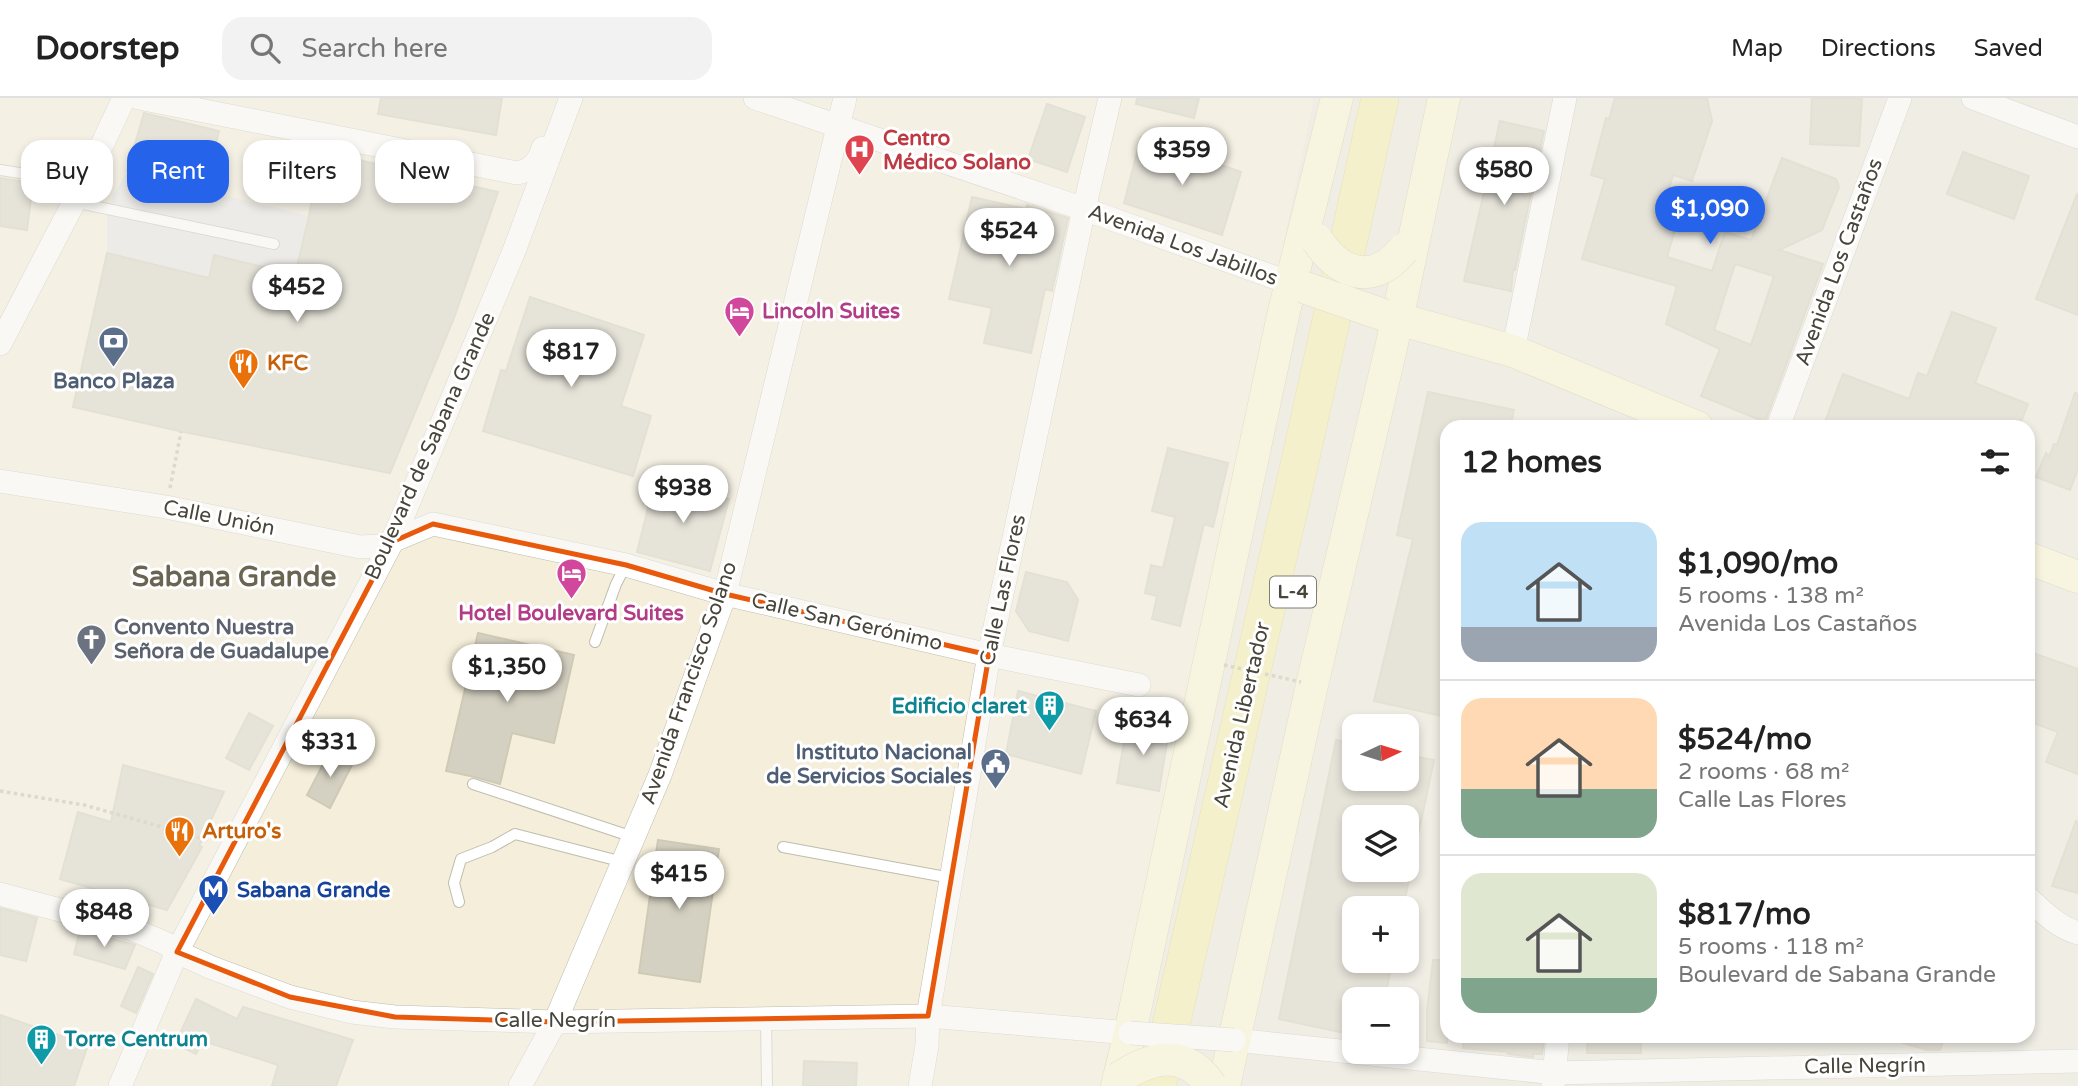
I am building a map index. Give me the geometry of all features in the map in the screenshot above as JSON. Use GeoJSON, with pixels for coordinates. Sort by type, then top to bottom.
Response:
{"type":"FeatureCollection","features":[{"type":"Feature","properties":{"kind":"main road","name":"Avenida Libertador"},"geometry":{"type":"LineString","coordinates":[[1118,1082],[1297,285],[1314,225],[1336,98]]}},
{"type":"Feature","properties":{"kind":"main road","name":"Avenida Libertador"},"geometry":{"type":"LineString","coordinates":[[1157,1086],[1380,98]]}},
{"type":"Feature","properties":{"kind":"main road","name":"Avenida Libertador"},"geometry":{"type":"LineString","coordinates":[[1181,1086],[1403,98]]}},
{"type":"Feature","properties":{"kind":"main road","name":"L-4"},"geometry":{"type":"LineString","coordinates":[[1224,1086],[1390,318],[1444,98]]}},
{"type":"Feature","properties":{"kind":"main road"},"geometry":{"type":"LineString","coordinates":[[1314,225],[1325,253],[1334,262],[1357,271],[1382,270],[1393,263],[1409,239]]}},
{"type":"Feature","properties":{"kind":"main road"},"geometry":{"type":"LineString","coordinates":[[1297,285],[1390,318],[1513,351],[1680,420]]}},
{"type":"Feature","properties":{"kind":"main road"},"geometry":{"type":"LineString","coordinates":[[2035,561],[2078,577]]}},
{"type":"Feature","properties":{"kind":"main road"},"geometry":{"type":"LineString","coordinates":[[1118,1082],[1148,1062],[1159,1060],[1185,1062],[1197,1068],[1211,1086]]}},
{"type":"Feature","properties":{"kind":"street"},"geometry":{"type":"LineString","coordinates":[[104,140],[124,98]]}},
{"type":"Feature","properties":{"kind":"street"},"geometry":{"type":"LineString","coordinates":[[139,98],[517,173],[534,167],[540,158],[558,98]]}},
{"type":"Feature","properties":{"kind":"street","name":"Boulevard de Sabana Grande"},"geometry":{"type":"LineString","coordinates":[[120,1086],[177,952],[392,542],[514,251],[570,98]]}},
{"type":"Feature","properties":{"kind":"street","name":"Avenida Los Jabillos"},"geometry":{"type":"LineString","coordinates":[[755,98],[1084,209],[1297,285]]}},
{"type":"Feature","properties":{"kind":"street","name":"Avenida Francisco Solano"},"geometry":{"type":"LineString","coordinates":[[520,1086],[555,1022],[660,775],[725,594],[845,98]]}},
{"type":"Feature","properties":{"kind":"street","name":"Calle Las Flores"},"geometry":{"type":"LineString","coordinates":[[920,1086],[927,1045],[928,1016],[989,655],[1110,98]]}},
{"type":"Feature","properties":{"kind":"street"},"geometry":{"type":"LineString","coordinates":[[1513,351],[1565,98]]}},
{"type":"Feature","properties":{"kind":"street","name":"Avenida Los Castaños"},"geometry":{"type":"LineString","coordinates":[[1781,420],[1899,98]]}},
{"type":"Feature","properties":{"kind":"street"},"geometry":{"type":"LineString","coordinates":[[1973,98],[2078,137]]}},
{"type":"Feature","properties":{"kind":"street"},"geometry":{"type":"LineString","coordinates":[[0,344],[74,203]]}},
{"type":"Feature","properties":{"kind":"street","name":"Calle Unión"},"geometry":{"type":"LineString","coordinates":[[0,481],[166,507],[360,547],[380,546],[433,524]]}},
{"type":"Feature","properties":{"kind":"street","name":"Calle San Gerónimo"},"geometry":{"type":"LineString","coordinates":[[433,524],[626,565],[725,594],[989,655],[1139,685]]}},
{"type":"Feature","properties":{"kind":"street","name":"Calle Negrín"},"geometry":{"type":"LineString","coordinates":[[0,894],[132,929],[210,967],[290,997],[352,1012],[396,1017],[555,1022],[928,1016],[1234,1040],[1554,1080],[2078,1061]]}},
{"type":"Feature","properties":{"kind":"street"},"geometry":{"type":"LineString","coordinates":[[2035,905],[2068,930],[2078,933]]}},
{"type":"Feature","properties":{"kind":"street"},"geometry":{"type":"LineString","coordinates":[[1554,1080],[1557,1043]]}},
{"type":"Feature","properties":{"kind":"lane"},"geometry":{"type":"LineString","coordinates":[[0,170],[21,176]]}},
{"type":"Feature","properties":{"kind":"lane"},"geometry":{"type":"LineString","coordinates":[[113,202],[274,244]]}},
{"type":"Feature","properties":{"kind":"lane"},"geometry":{"type":"LineString","coordinates":[[596,642],[616,584],[626,565]]}},
{"type":"Feature","properties":{"kind":"lane"},"geometry":{"type":"LineString","coordinates":[[473,784],[633,837]]}},
{"type":"Feature","properties":{"kind":"lane"},"geometry":{"type":"LineString","coordinates":[[459,902],[454,883],[461,859],[492,847],[515,834],[623,862]]}},
{"type":"Feature","properties":{"kind":"lane"},"geometry":{"type":"LineString","coordinates":[[783,847],[951,878]]}},
{"type":"Feature","properties":{"kind":"lane"},"geometry":{"type":"LineString","coordinates":[[766,1018],[766,1086]]}},
{"type":"Feature","properties":{"kind":"path"},"geometry":{"type":"LineString","coordinates":[[166,507],[181,432]]}},
{"type":"Feature","properties":{"kind":"path"},"geometry":{"type":"LineString","coordinates":[[1224,665],[1301,682]]}},
{"type":"Feature","properties":{"kind":"path"},"geometry":{"type":"LineString","coordinates":[[0,791],[84,805],[208,840]]}},
{"type":"Feature","properties":{"kind":"highlighted area"},"geometry":{"type":"Polygon","coordinates":[[[433,524],[626,565],[725,594],[989,655],[928,1016],[555,1022],[395,1017],[290,997],[177,952],[392,542],[433,524]]]}},
{"type":"Feature","properties":{"kind":"shaded area"},"geometry":{"type":"Polygon","coordinates":[[[0,98],[1314,98],[1179,746],[1100,1086],[0,1086],[0,98]]]}},
{"type":"Feature","properties":{"kind":"shaded area"},"geometry":{"type":"Polygon","coordinates":[[[579,98],[2078,98],[2078,1086],[131,1086],[579,98]]]}},
{"type":"Feature","properties":{"kind":"shaded area"},"geometry":{"type":"Polygon","coordinates":[[[127,171],[127,203],[229,203],[229,196],[243,200],[243,203],[256,203],[309,216],[295,275],[214,255],[208,278],[107,253],[107,208],[110,203],[113,203],[113,197],[127,171]]]}},
{"type":"Feature","properties":{"kind":"building"},"geometry":{"type":"Polygon","coordinates":[[[381,98],[502,98],[496,135],[378,114],[381,98]]]}},
{"type":"Feature","properties":{"kind":"building"},"geometry":{"type":"Polygon","coordinates":[[[1137,98],[1199,98],[1194,118],[1136,104],[1137,98]]]}},
{"type":"Feature","properties":{"kind":"building"},"geometry":{"type":"Polygon","coordinates":[[[1615,98],[1707,98],[1712,121],[1692,181],[1673,175],[1659,225],[1675,230],[1667,257],[1712,271],[1725,232],[1751,240],[1782,158],[1836,179],[1839,187],[1822,230],[1779,250],[1823,264],[1766,420],[1701,396],[1720,349],[1666,324],[1677,286],[1582,259],[1605,179],[1591,175],[1606,118],[1609,119],[1615,98]],[[1735,264],[1714,330],[1751,345],[1774,276],[1735,264]]]}},
{"type":"Feature","properties":{"kind":"building"},"geometry":{"type":"Polygon","coordinates":[[[1812,98],[1862,98],[1859,146],[1810,144],[1812,98]]]}},
{"type":"Feature","properties":{"kind":"building"},"geometry":{"type":"Polygon","coordinates":[[[1047,104],[1085,117],[1067,172],[1028,159],[1047,104]]]}},
{"type":"Feature","properties":{"kind":"building"},"geometry":{"type":"Polygon","coordinates":[[[144,113],[219,131],[217,140],[136,140],[144,113]]]}},
{"type":"Feature","properties":{"kind":"building"},"geometry":{"type":"Polygon","coordinates":[[[1500,121],[1544,131],[1513,270],[1511,291],[1464,281],[1500,121]]]}},
{"type":"Feature","properties":{"kind":"building"},"geometry":{"type":"Polygon","coordinates":[[[1141,137],[1241,172],[1222,235],[1124,203],[1141,137]]]}},
{"type":"Feature","properties":{"kind":"building"},"geometry":{"type":"Polygon","coordinates":[[[1963,152],[2029,176],[2014,219],[1947,194],[1963,152]]]}},
{"type":"Feature","properties":{"kind":"building"},"geometry":{"type":"Polygon","coordinates":[[[361,160],[375,164],[375,203],[474,203],[474,186],[498,192],[454,318],[390,473],[73,407],[107,253],[209,278],[214,255],[295,275],[311,203],[361,203],[361,160]]]}},
{"type":"Feature","properties":{"kind":"building"},"geometry":{"type":"Polygon","coordinates":[[[0,178],[21,181],[21,203],[30,203],[27,230],[0,226],[0,178]]]}},
{"type":"Feature","properties":{"kind":"building"},"geometry":{"type":"Polygon","coordinates":[[[2078,194],[2078,315],[2036,299],[2078,194]]]}},
{"type":"Feature","properties":{"kind":"building"},"geometry":{"type":"Polygon","coordinates":[[[972,197],[1026,209],[1027,205],[1068,218],[1052,291],[1045,289],[1031,353],[984,343],[992,308],[949,299],[972,197]]]}},
{"type":"Feature","properties":{"kind":"building"},"geometry":{"type":"Polygon","coordinates":[[[530,297],[644,335],[621,406],[651,416],[633,476],[483,431],[501,370],[506,371],[530,297]]]}},
{"type":"Feature","properties":{"kind":"building"},"geometry":{"type":"Polygon","coordinates":[[[1952,312],[1996,328],[1975,383],[2028,404],[2022,420],[1826,420],[1843,374],[1909,399],[1918,373],[1927,376],[1952,312]]]}},
{"type":"Feature","properties":{"kind":"building"},"geometry":{"type":"Polygon","coordinates":[[[1428,392],[1514,410],[1512,420],[1440,420],[1440,715],[1374,701],[1413,539],[1397,535],[1428,392]]]}},
{"type":"Feature","properties":{"kind":"building"},"geometry":{"type":"Polygon","coordinates":[[[2075,393],[2078,394],[2078,469],[2070,490],[2036,477],[2046,453],[2049,457],[2054,444],[2057,445],[2075,393]]]}},
{"type":"Feature","properties":{"kind":"building"},"geometry":{"type":"Polygon","coordinates":[[[1168,448],[1228,463],[1213,527],[1204,524],[1180,626],[1152,619],[1157,596],[1145,593],[1151,565],[1163,568],[1175,517],[1152,511],[1168,448]]]}},
{"type":"Feature","properties":{"kind":"building"},"geometry":{"type":"Polygon","coordinates":[[[655,480],[729,499],[710,571],[637,552],[655,480]]]}},
{"type":"Feature","properties":{"kind":"building"},"geometry":{"type":"Polygon","coordinates":[[[1026,572],[1067,582],[1078,600],[1068,641],[1029,631],[1016,611],[1026,572]]]}},
{"type":"Feature","properties":{"kind":"building"},"geometry":{"type":"Polygon","coordinates":[[[478,633],[574,655],[554,743],[512,733],[500,784],[446,771],[478,633]]]}},
{"type":"Feature","properties":{"kind":"building"},"geometry":{"type":"Polygon","coordinates":[[[2035,654],[2078,669],[2078,774],[2046,762],[2058,732],[2035,724],[2035,654]]]}},
{"type":"Feature","properties":{"kind":"building","name":"Edificio claret"},"geometry":{"type":"Polygon","coordinates":[[[1018,691],[1096,711],[1081,774],[1006,754],[1018,691]]]}},
{"type":"Feature","properties":{"kind":"building"},"geometry":{"type":"Polygon","coordinates":[[[249,713],[273,726],[249,770],[226,758],[249,713]]]}},
{"type":"Feature","properties":{"kind":"building"},"geometry":{"type":"Polygon","coordinates":[[[1127,723],[1169,731],[1159,791],[1117,783],[1127,723]]]}},
{"type":"Feature","properties":{"kind":"building"},"geometry":{"type":"Polygon","coordinates":[[[1336,740],[1342,741],[1342,791],[1419,791],[1419,757],[1434,760],[1419,830],[1419,805],[1342,805],[1342,882],[1408,882],[1406,896],[1342,896],[1342,973],[1390,973],[1387,987],[1342,987],[1342,1032],[1279,1019],[1336,740]]]}},
{"type":"Feature","properties":{"kind":"building"},"geometry":{"type":"Polygon","coordinates":[[[330,751],[353,763],[330,808],[307,795],[330,751]]]}},
{"type":"Feature","properties":{"kind":"building"},"geometry":{"type":"Polygon","coordinates":[[[123,765],[224,792],[199,846],[202,847],[167,910],[60,879],[78,812],[111,822],[123,765]]]}},
{"type":"Feature","properties":{"kind":"building"},"geometry":{"type":"Polygon","coordinates":[[[2076,821],[2078,822],[2078,893],[2052,886],[2076,821]]]}},
{"type":"Feature","properties":{"kind":"building"},"geometry":{"type":"Polygon","coordinates":[[[658,840],[719,849],[700,982],[639,973],[658,840]]]}},
{"type":"Feature","properties":{"kind":"building"},"geometry":{"type":"Polygon","coordinates":[[[0,908],[37,918],[26,961],[0,955],[0,908]]]}},
{"type":"Feature","properties":{"kind":"building"},"geometry":{"type":"Polygon","coordinates":[[[80,930],[135,945],[125,969],[74,954],[80,930]]]}},
{"type":"Feature","properties":{"kind":"building"},"geometry":{"type":"Polygon","coordinates":[[[1433,960],[1440,960],[1440,1042],[1427,1041],[1427,1011],[1433,960]]]}},
{"type":"Feature","properties":{"kind":"building"},"geometry":{"type":"Polygon","coordinates":[[[138,967],[153,974],[136,1013],[121,1006],[138,967]]]}},
{"type":"Feature","properties":{"kind":"building"},"geometry":{"type":"Polygon","coordinates":[[[196,999],[237,1019],[243,1007],[353,1040],[336,1086],[272,1086],[278,1065],[203,1041],[196,1054],[175,1044],[196,999]]]}},
{"type":"Feature","properties":{"kind":"building","name":"Torre Centrum"},"geometry":{"type":"Polygon","coordinates":[[[0,1015],[88,1045],[74,1086],[0,1086],[0,1015]]]}},
{"type":"Feature","properties":{"kind":"building"},"geometry":{"type":"Polygon","coordinates":[[[1463,1043],[1543,1043],[1542,1054],[1533,1054],[1533,1057],[1463,1048],[1463,1043]]]}},
{"type":"Feature","properties":{"kind":"building"},"geometry":{"type":"Polygon","coordinates":[[[1588,1043],[1640,1043],[1641,1053],[1587,1053],[1588,1043]]]}},
{"type":"Feature","properties":{"kind":"building"},"geometry":{"type":"Polygon","coordinates":[[[1903,1043],[1942,1043],[1940,1050],[1927,1050],[1903,1043]]]}},
{"type":"Feature","properties":{"kind":"building"},"geometry":{"type":"Polygon","coordinates":[[[804,1061],[857,1063],[856,1086],[803,1086],[804,1061]]]}},
{"type":"Feature","properties":{"kind":"place","name":"Centro Médico Solano"},"geometry":{"type":"Point","coordinates":[860,177]}},
{"type":"Feature","properties":{"kind":"place","name":"Lincoln Suites"},"geometry":{"type":"Point","coordinates":[739,338]}},
{"type":"Feature","properties":{"kind":"place","name":"Banco Plaza"},"geometry":{"type":"Point","coordinates":[114,368]}},
{"type":"Feature","properties":{"kind":"place","name":"KFC"},"geometry":{"type":"Point","coordinates":[244,390]}},
{"type":"Feature","properties":{"kind":"place","name":"Hotel Boulevard Suites"},"geometry":{"type":"Point","coordinates":[571,600]}},
{"type":"Feature","properties":{"kind":"place","name":"Convento Nuestra Señora de Guadalupe"},"geometry":{"type":"Point","coordinates":[91,666]}},
{"type":"Feature","properties":{"kind":"place","name":"Edificio claret"},"geometry":{"type":"Point","coordinates":[1050,733]}},
{"type":"Feature","properties":{"kind":"place","name":"Instituto Nacional de Servicios Sociales"},"geometry":{"type":"Point","coordinates":[995,791]}},
{"type":"Feature","properties":{"kind":"place","name":"Arturo's"},"geometry":{"type":"Point","coordinates":[179,858]}},
{"type":"Feature","properties":{"kind":"place","name":"Sabana Grande"},"geometry":{"type":"Point","coordinates":[214,917]}},
{"type":"Feature","properties":{"kind":"place","name":"Torre Centrum"},"geometry":{"type":"Point","coordinates":[41,1066]}},
{"type":"Feature","properties":{"kind":"district","name":"Sabana Grande"},"geometry":{"type":"Point","coordinates":[234,577]}}]}
